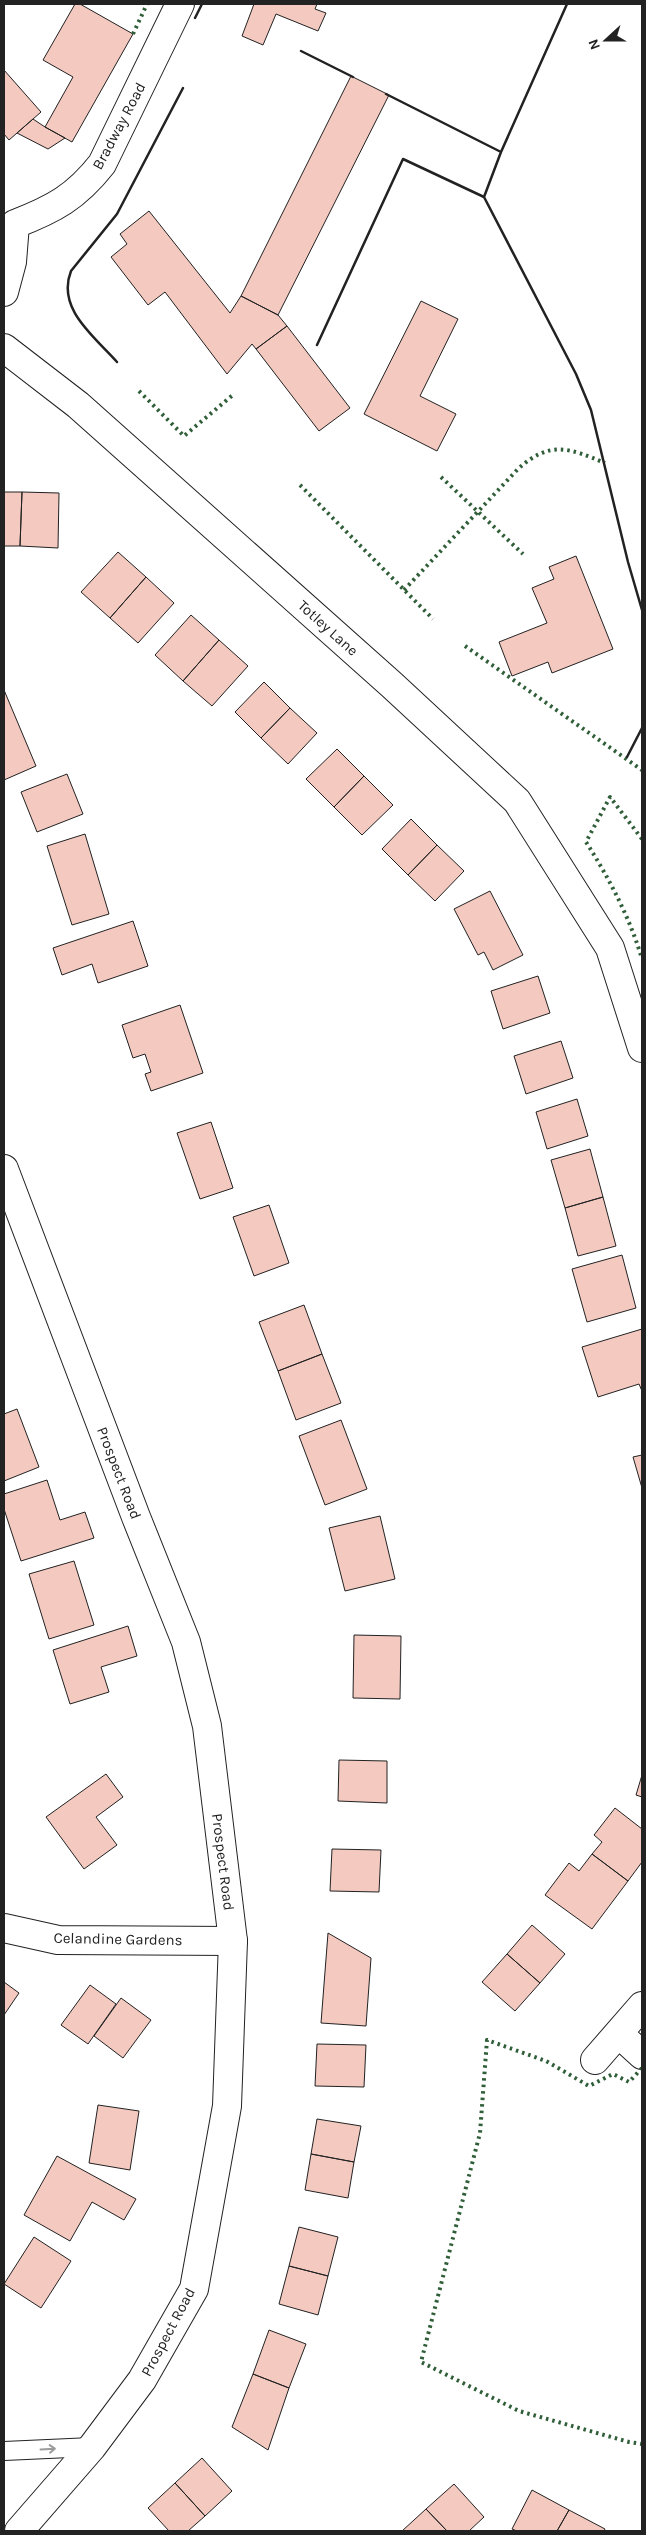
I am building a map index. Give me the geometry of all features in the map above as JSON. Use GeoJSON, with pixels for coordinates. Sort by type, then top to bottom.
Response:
{"type":"FeatureCollection","features":[{"type":"Feature","properties":{"kind":"street","name":"Bradway Road"},"geometry":{"type":"LineString","coordinates":[[9,217],[54,209],[87,183],[102,164],[180,4]]}},
{"type":"Feature","properties":{"kind":"street"},"geometry":{"type":"LineString","coordinates":[[4,292],[12,262],[9,217]]}},
{"type":"Feature","properties":{"kind":"street","name":"Totley Lane"},"geometry":{"type":"LineString","coordinates":[[4,348],[78,405],[384,678],[517,801],[610,948],[642,1048]]}},
{"type":"Feature","properties":{"kind":"street","name":"Prospect Road"},"geometry":{"type":"LineString","coordinates":[[4,1169],[136,1518],[186,1642],[207,1726],[233,1941],[227,2106],[194,2289],[142,2380],[92,2446],[18,2531]]}},
{"type":"Feature","properties":{"kind":"street","name":"Celandine Gardens"},"geometry":{"type":"LineString","coordinates":[[4,1928],[58,1940],[233,1941]]}},
{"type":"Feature","properties":{"kind":"street"},"geometry":{"type":"LineString","coordinates":[[596,2060],[642,2006]]}},
{"type":"Feature","properties":{"kind":"street"},"geometry":{"type":"LineString","coordinates":[[619,2034],[642,2055]]}},
{"type":"Feature","properties":{"kind":"lane"},"geometry":{"type":"LineString","coordinates":[[4,2452],[92,2446]]}},
{"type":"Feature","properties":{"kind":"building"},"geometry":{"type":"Polygon","coordinates":[[[75,4],[80,4],[133,34],[72,142],[45,127],[73,77],[43,60],[75,4]]]}},
{"type":"Feature","properties":{"kind":"building"},"geometry":{"type":"Polygon","coordinates":[[[254,4],[317,4],[315,9],[326,13],[318,31],[276,14],[263,45],[242,36],[254,4]]]}},
{"type":"Feature","properties":{"kind":"building"},"geometry":{"type":"Polygon","coordinates":[[[4,70],[41,112],[9,140],[4,134],[4,70]]]}},
{"type":"Feature","properties":{"kind":"building"},"geometry":{"type":"Polygon","coordinates":[[[351,76],[389,95],[278,315],[241,296],[351,76]]]}},
{"type":"Feature","properties":{"kind":"building"},"geometry":{"type":"Polygon","coordinates":[[[33,119],[65,138],[48,149],[17,133],[33,119]]]}},
{"type":"Feature","properties":{"kind":"building"},"geometry":{"type":"Polygon","coordinates":[[[149,211],[230,313],[241,296],[278,315],[287,326],[256,349],[252,344],[227,374],[165,292],[148,305],[111,257],[127,244],[120,234],[149,211]]]}},
{"type":"Feature","properties":{"kind":"building"},"geometry":{"type":"Polygon","coordinates":[[[421,301],[458,319],[420,396],[456,414],[437,451],[364,414],[421,301]]]}},
{"type":"Feature","properties":{"kind":"building"},"geometry":{"type":"Polygon","coordinates":[[[287,326],[350,408],[319,431],[256,349],[287,326]]]}},
{"type":"Feature","properties":{"kind":"building"},"geometry":{"type":"Polygon","coordinates":[[[4,492],[22,492],[20,546],[4,546],[4,492]]]}},
{"type":"Feature","properties":{"kind":"building"},"geometry":{"type":"Polygon","coordinates":[[[22,492],[59,493],[58,548],[20,546],[22,492]]]}},
{"type":"Feature","properties":{"kind":"building"},"geometry":{"type":"Polygon","coordinates":[[[118,552],[146,577],[110,618],[81,592],[118,552]]]}},
{"type":"Feature","properties":{"kind":"building"},"geometry":{"type":"Polygon","coordinates":[[[576,556],[613,649],[552,673],[548,662],[512,676],[499,642],[547,623],[532,588],[554,579],[549,567],[576,556]]]}},
{"type":"Feature","properties":{"kind":"building"},"geometry":{"type":"Polygon","coordinates":[[[146,577],[174,603],[138,643],[110,618],[146,577]]]}},
{"type":"Feature","properties":{"kind":"building"},"geometry":{"type":"Polygon","coordinates":[[[191,615],[219,640],[183,681],[155,655],[191,615]]]}},
{"type":"Feature","properties":{"kind":"building"},"geometry":{"type":"Polygon","coordinates":[[[219,640],[248,666],[212,706],[183,681],[219,640]]]}},
{"type":"Feature","properties":{"kind":"building"},"geometry":{"type":"Polygon","coordinates":[[[264,682],[290,708],[261,738],[235,712],[264,682]]]}},
{"type":"Feature","properties":{"kind":"building"},"geometry":{"type":"Polygon","coordinates":[[[4,690],[36,766],[4,780],[4,690]]]}},
{"type":"Feature","properties":{"kind":"building"},"geometry":{"type":"Polygon","coordinates":[[[290,708],[317,733],[288,764],[261,738],[290,708]]]}},
{"type":"Feature","properties":{"kind":"building"},"geometry":{"type":"Polygon","coordinates":[[[337,749],[364,776],[334,807],[306,779],[337,749]]]}},
{"type":"Feature","properties":{"kind":"building"},"geometry":{"type":"Polygon","coordinates":[[[67,774],[83,814],[37,832],[21,792],[67,774]]]}},
{"type":"Feature","properties":{"kind":"building"},"geometry":{"type":"Polygon","coordinates":[[[364,776],[393,805],[362,835],[334,807],[364,776]]]}},
{"type":"Feature","properties":{"kind":"building"},"geometry":{"type":"Polygon","coordinates":[[[411,819],[437,845],[408,875],[382,849],[411,819]]]}},
{"type":"Feature","properties":{"kind":"building"},"geometry":{"type":"Polygon","coordinates":[[[85,834],[109,914],[72,925],[47,846],[85,834]]]}},
{"type":"Feature","properties":{"kind":"building"},"geometry":{"type":"Polygon","coordinates":[[[437,845],[464,871],[435,901],[408,875],[437,845]]]}},
{"type":"Feature","properties":{"kind":"building"},"geometry":{"type":"Polygon","coordinates":[[[490,891],[523,955],[493,970],[484,952],[478,955],[454,909],[490,891]]]}},
{"type":"Feature","properties":{"kind":"building"},"geometry":{"type":"Polygon","coordinates":[[[133,921],[148,966],[98,983],[92,964],[62,975],[53,948],[133,921]]]}},
{"type":"Feature","properties":{"kind":"building"},"geometry":{"type":"Polygon","coordinates":[[[538,976],[550,1013],[503,1029],[491,991],[538,976]]]}},
{"type":"Feature","properties":{"kind":"building"},"geometry":{"type":"Polygon","coordinates":[[[180,1005],[203,1073],[151,1091],[145,1074],[151,1072],[145,1054],[133,1058],[122,1025],[180,1005]]]}},
{"type":"Feature","properties":{"kind":"building"},"geometry":{"type":"Polygon","coordinates":[[[561,1041],[573,1078],[526,1094],[514,1056],[561,1041]]]}},
{"type":"Feature","properties":{"kind":"building"},"geometry":{"type":"Polygon","coordinates":[[[577,1099],[588,1136],[547,1149],[536,1112],[577,1099]]]}},
{"type":"Feature","properties":{"kind":"building"},"geometry":{"type":"Polygon","coordinates":[[[211,1122],[233,1188],[200,1199],[177,1133],[211,1122]]]}},
{"type":"Feature","properties":{"kind":"building"},"geometry":{"type":"Polygon","coordinates":[[[590,1149],[603,1197],[565,1208],[551,1160],[590,1149]]]}},
{"type":"Feature","properties":{"kind":"building"},"geometry":{"type":"Polygon","coordinates":[[[603,1197],[616,1246],[578,1256],[565,1208],[603,1197]]]}},
{"type":"Feature","properties":{"kind":"building"},"geometry":{"type":"Polygon","coordinates":[[[269,1205],[289,1263],[254,1276],[233,1217],[269,1205]]]}},
{"type":"Feature","properties":{"kind":"building"},"geometry":{"type":"Polygon","coordinates":[[[622,1255],[636,1308],[587,1322],[572,1269],[622,1255]]]}},
{"type":"Feature","properties":{"kind":"building"},"geometry":{"type":"Polygon","coordinates":[[[304,1305],[322,1354],[278,1371],[259,1322],[304,1305]]]}},
{"type":"Feature","properties":{"kind":"building"},"geometry":{"type":"Polygon","coordinates":[[[642,1329],[642,1391],[639,1384],[598,1397],[582,1347],[642,1329]]]}},
{"type":"Feature","properties":{"kind":"building"},"geometry":{"type":"Polygon","coordinates":[[[322,1354],[341,1403],[296,1420],[278,1371],[322,1354]]]}},
{"type":"Feature","properties":{"kind":"building"},"geometry":{"type":"Polygon","coordinates":[[[17,1409],[39,1467],[4,1481],[4,1414],[17,1409]]]}},
{"type":"Feature","properties":{"kind":"building"},"geometry":{"type":"Polygon","coordinates":[[[341,1420],[367,1489],[325,1505],[299,1436],[341,1420]]]}},
{"type":"Feature","properties":{"kind":"building"},"geometry":{"type":"Polygon","coordinates":[[[642,1455],[642,1488],[633,1457],[642,1455]]]}},
{"type":"Feature","properties":{"kind":"building"},"geometry":{"type":"Polygon","coordinates":[[[47,1480],[60,1520],[85,1512],[94,1538],[21,1561],[4,1509],[4,1494],[47,1480]]]}},
{"type":"Feature","properties":{"kind":"building"},"geometry":{"type":"Polygon","coordinates":[[[380,1516],[395,1579],[345,1591],[329,1528],[380,1516]]]}},
{"type":"Feature","properties":{"kind":"building"},"geometry":{"type":"Polygon","coordinates":[[[74,1561],[94,1625],[49,1639],[29,1574],[74,1561]]]}},
{"type":"Feature","properties":{"kind":"building"},"geometry":{"type":"Polygon","coordinates":[[[128,1626],[137,1656],[101,1667],[109,1692],[70,1704],[53,1650],[128,1626]]]}},
{"type":"Feature","properties":{"kind":"building"},"geometry":{"type":"Polygon","coordinates":[[[354,1635],[401,1636],[400,1699],[353,1698],[354,1635]]]}},
{"type":"Feature","properties":{"kind":"building"},"geometry":{"type":"Polygon","coordinates":[[[339,1760],[387,1761],[387,1803],[338,1801],[339,1760]]]}},
{"type":"Feature","properties":{"kind":"building"},"geometry":{"type":"Polygon","coordinates":[[[106,1774],[123,1797],[96,1817],[117,1845],[84,1869],[46,1817],[106,1774]]]}},
{"type":"Feature","properties":{"kind":"building"},"geometry":{"type":"Polygon","coordinates":[[[642,1775],[642,1797],[636,1795],[642,1775]]]}},
{"type":"Feature","properties":{"kind":"building"},"geometry":{"type":"Polygon","coordinates":[[[615,1808],[642,1829],[642,1862],[628,1881],[592,1854],[602,1842],[594,1835],[615,1808]]]}},
{"type":"Feature","properties":{"kind":"building"},"geometry":{"type":"Polygon","coordinates":[[[332,1849],[381,1850],[379,1892],[330,1891],[332,1849]]]}},
{"type":"Feature","properties":{"kind":"building"},"geometry":{"type":"Polygon","coordinates":[[[592,1854],[628,1881],[592,1929],[545,1895],[569,1863],[579,1871],[592,1854]]]}},
{"type":"Feature","properties":{"kind":"building"},"geometry":{"type":"Polygon","coordinates":[[[532,1925],[565,1954],[540,1983],[507,1954],[532,1925]]]}},
{"type":"Feature","properties":{"kind":"building"},"geometry":{"type":"Polygon","coordinates":[[[328,1933],[371,1958],[366,2026],[321,2023],[328,1933]]]}},
{"type":"Feature","properties":{"kind":"building"},"geometry":{"type":"Polygon","coordinates":[[[507,1954],[540,1983],[515,2011],[482,1982],[507,1954]]]}},
{"type":"Feature","properties":{"kind":"building"},"geometry":{"type":"Polygon","coordinates":[[[4,1982],[19,1993],[4,2015],[4,1982]]]}},
{"type":"Feature","properties":{"kind":"building"},"geometry":{"type":"Polygon","coordinates":[[[90,1985],[116,2004],[88,2044],[61,2025],[90,1985]]]}},
{"type":"Feature","properties":{"kind":"building"},"geometry":{"type":"Polygon","coordinates":[[[121,1998],[151,2020],[123,2058],[94,2036],[121,1998]]]}},
{"type":"Feature","properties":{"kind":"building"},"geometry":{"type":"Polygon","coordinates":[[[317,2044],[366,2045],[364,2087],[315,2086],[317,2044]]]}},
{"type":"Feature","properties":{"kind":"building"},"geometry":{"type":"Polygon","coordinates":[[[98,2105],[139,2111],[130,2170],[89,2163],[98,2105]]]}},
{"type":"Feature","properties":{"kind":"building"},"geometry":{"type":"Polygon","coordinates":[[[317,2119],[361,2126],[354,2162],[311,2154],[317,2119]]]}},
{"type":"Feature","properties":{"kind":"building"},"geometry":{"type":"Polygon","coordinates":[[[311,2154],[354,2162],[348,2198],[305,2190],[311,2154]]]}},
{"type":"Feature","properties":{"kind":"building"},"geometry":{"type":"Polygon","coordinates":[[[57,2156],[136,2199],[124,2220],[92,2202],[70,2241],[24,2215],[57,2156]]]}},
{"type":"Feature","properties":{"kind":"building"},"geometry":{"type":"Polygon","coordinates":[[[299,2227],[338,2237],[328,2276],[289,2266],[299,2227]]]}},
{"type":"Feature","properties":{"kind":"building"},"geometry":{"type":"Polygon","coordinates":[[[34,2237],[71,2261],[41,2308],[4,2284],[34,2237]]]}},
{"type":"Feature","properties":{"kind":"building"},"geometry":{"type":"Polygon","coordinates":[[[289,2266],[328,2276],[318,2315],[279,2304],[289,2266]]]}},
{"type":"Feature","properties":{"kind":"building"},"geometry":{"type":"Polygon","coordinates":[[[269,2330],[306,2344],[289,2388],[253,2374],[269,2330]]]}},
{"type":"Feature","properties":{"kind":"building"},"geometry":{"type":"Polygon","coordinates":[[[253,2374],[289,2388],[268,2450],[232,2427],[253,2374]]]}},
{"type":"Feature","properties":{"kind":"building"},"geometry":{"type":"Polygon","coordinates":[[[202,2458],[232,2491],[205,2516],[175,2483],[202,2458]]]}},
{"type":"Feature","properties":{"kind":"building"},"geometry":{"type":"Polygon","coordinates":[[[175,2483],[205,2516],[188,2531],[169,2531],[148,2508],[175,2483]]]}},
{"type":"Feature","properties":{"kind":"building"},"geometry":{"type":"Polygon","coordinates":[[[454,2484],[484,2517],[469,2531],[447,2531],[426,2509],[454,2484]]]}},
{"type":"Feature","properties":{"kind":"building"},"geometry":{"type":"Polygon","coordinates":[[[532,2490],[569,2510],[557,2531],[517,2531],[512,2529],[532,2490]]]}},
{"type":"Feature","properties":{"kind":"building"},"geometry":{"type":"Polygon","coordinates":[[[426,2509],[447,2531],[402,2531],[426,2509]]]}},
{"type":"Feature","properties":{"kind":"building"},"geometry":{"type":"Polygon","coordinates":[[[569,2510],[605,2529],[604,2531],[557,2531],[569,2510]]]}},
{"type":"Feature","properties":{"kind":"hedge"},"geometry":{"type":"LineString","coordinates":[[133,34],[147,4]]}},
{"type":"Feature","properties":{"kind":"hedge"},"geometry":{"type":"LineString","coordinates":[[139,391],[184,436],[234,394]]}},
{"type":"Feature","properties":{"kind":"hedge"},"geometry":{"type":"LineString","coordinates":[[404,590],[518,469],[529,460],[550,450],[560,449],[605,463]]}},
{"type":"Feature","properties":{"kind":"hedge"},"geometry":{"type":"LineString","coordinates":[[441,477],[523,554]]}},
{"type":"Feature","properties":{"kind":"hedge"},"geometry":{"type":"LineString","coordinates":[[300,485],[433,619]]}},
{"type":"Feature","properties":{"kind":"hedge"},"geometry":{"type":"LineString","coordinates":[[465,646],[642,770]]}},
{"type":"Feature","properties":{"kind":"hedge"},"geometry":{"type":"LineString","coordinates":[[642,839],[610,797],[586,842],[618,899],[642,959]]}},
{"type":"Feature","properties":{"kind":"hedge"},"geometry":{"type":"LineString","coordinates":[[642,2068],[629,2082],[613,2074],[589,2086],[546,2061],[487,2040],[480,2133],[421,2362],[519,2411],[642,2444]]}},
{"type":"Feature","properties":{"kind":"wall"},"geometry":{"type":"LineString","coordinates":[[195,18],[202,4]]}},
{"type":"Feature","properties":{"kind":"wall"},"geometry":{"type":"LineString","coordinates":[[567,4],[501,152],[484,197],[576,374],[591,410],[628,562],[642,610]]}},
{"type":"Feature","properties":{"kind":"wall"},"geometry":{"type":"LineString","coordinates":[[301,51],[353,77]]}},
{"type":"Feature","properties":{"kind":"wall"},"geometry":{"type":"LineString","coordinates":[[117,362],[89,332],[73,310],[69,298],[68,285],[71,271],[117,214],[183,88]]}},
{"type":"Feature","properties":{"kind":"wall"},"geometry":{"type":"LineString","coordinates":[[386,94],[501,152]]}},
{"type":"Feature","properties":{"kind":"wall"},"geometry":{"type":"LineString","coordinates":[[317,345],[403,159],[484,197]]}},
{"type":"Feature","properties":{"kind":"wall"},"geometry":{"type":"LineString","coordinates":[[627,757],[642,728]]}}]}
